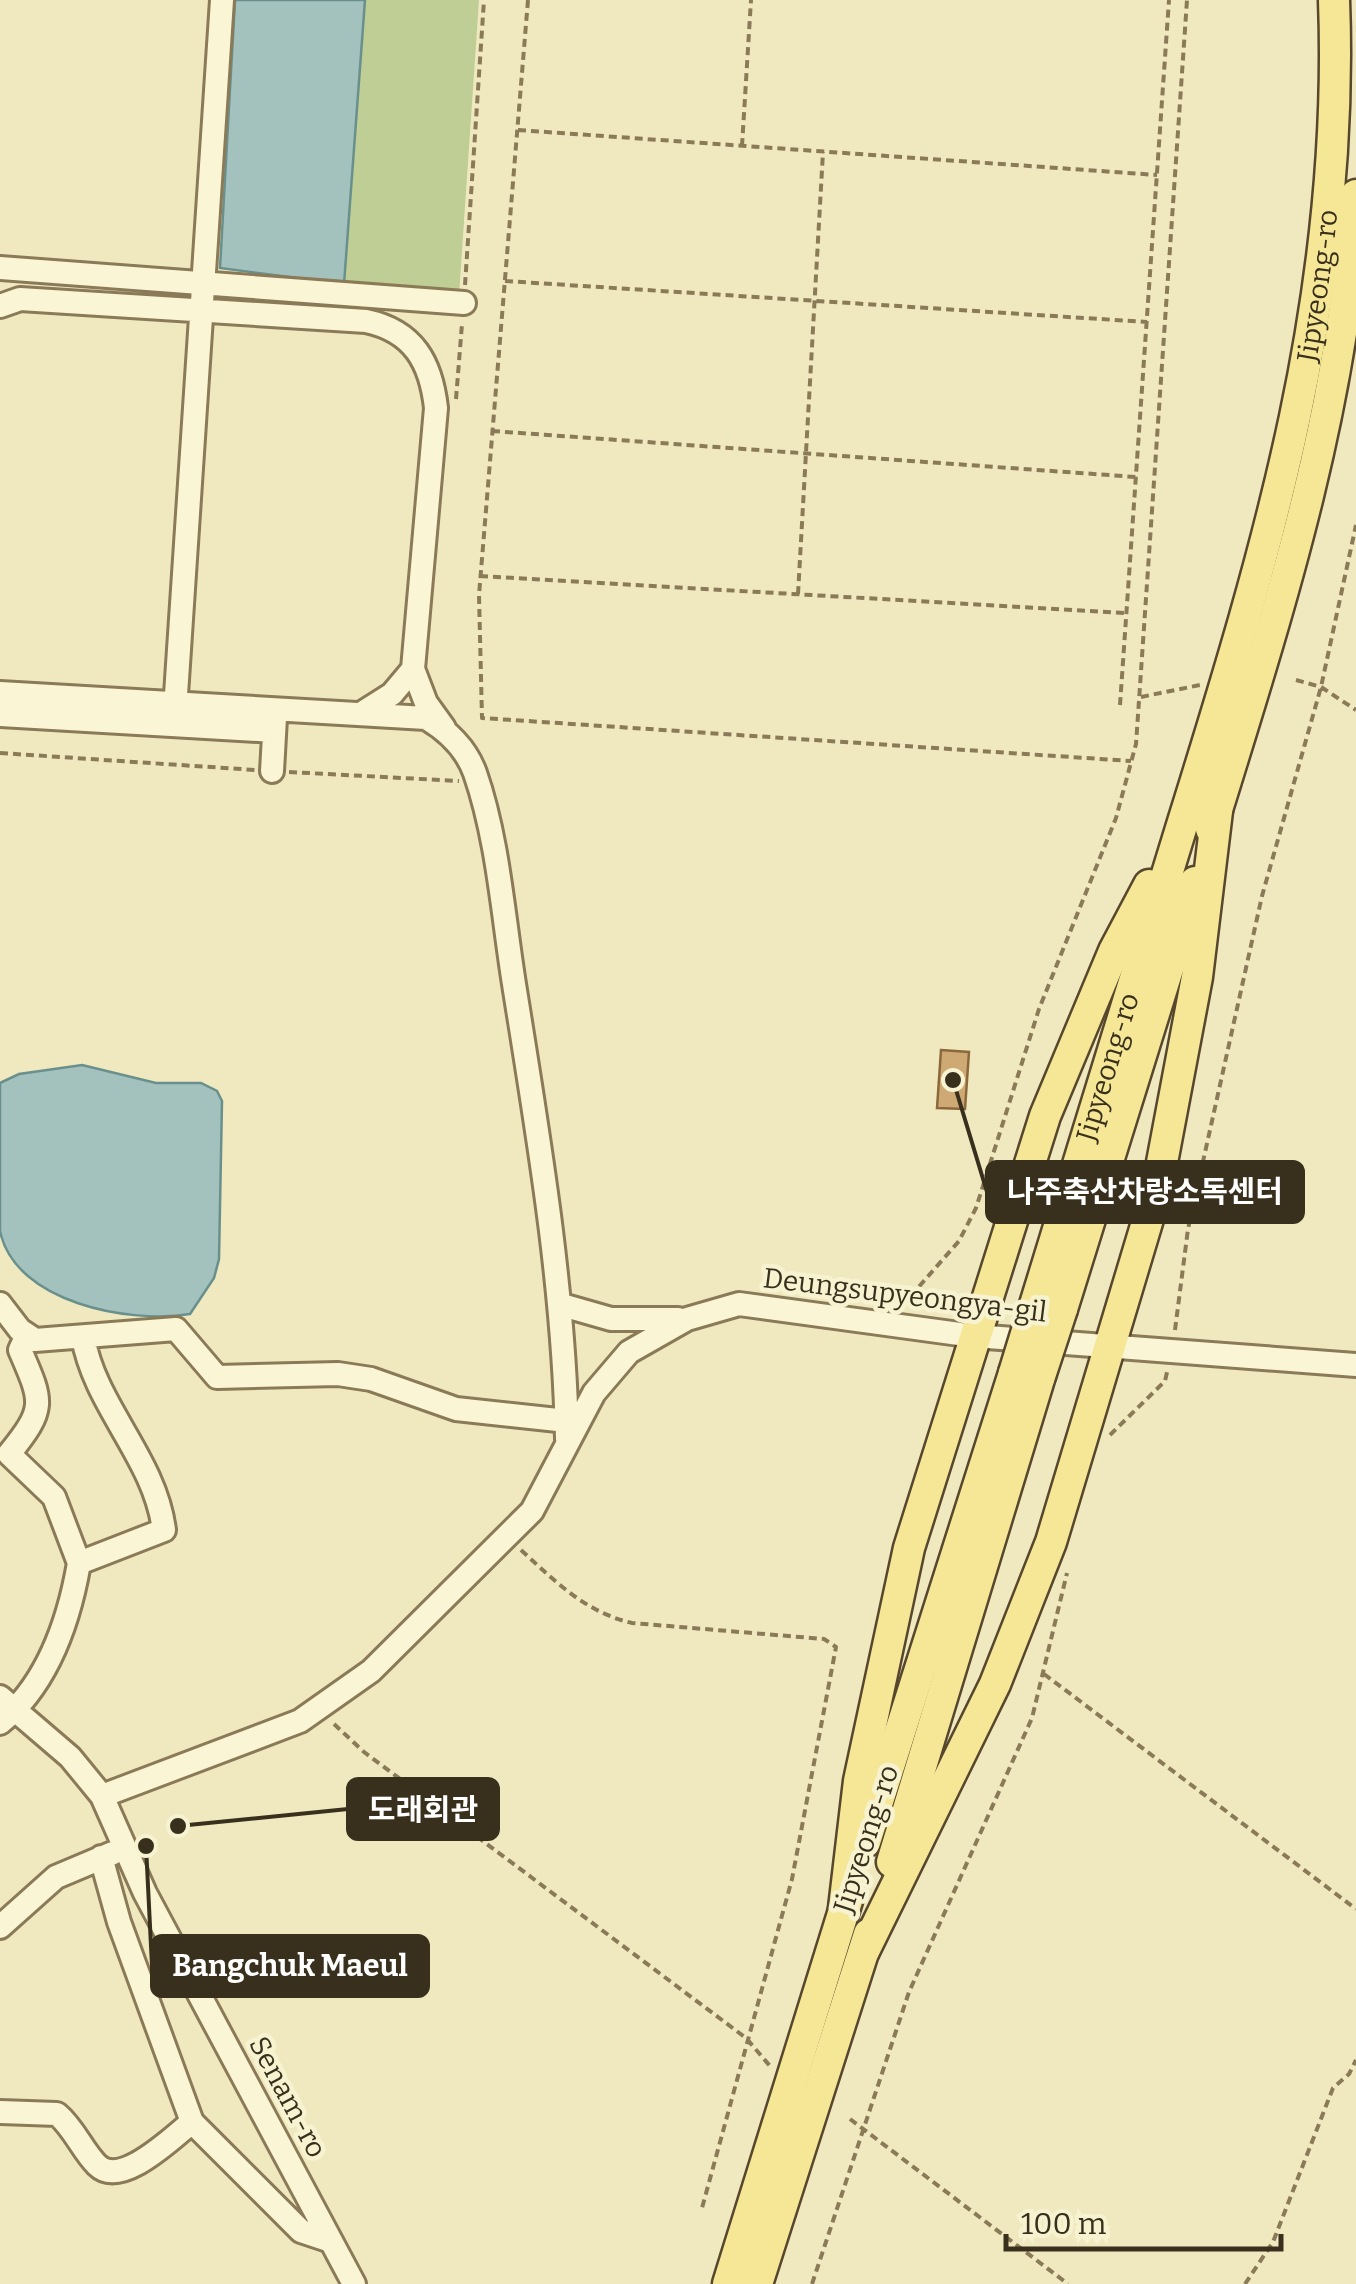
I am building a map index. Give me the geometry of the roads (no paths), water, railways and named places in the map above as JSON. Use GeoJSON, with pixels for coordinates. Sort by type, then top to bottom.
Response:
{"type":"FeatureCollection","features":[{"type":"Feature","properties":{"kind":"main road","name":"Jipyeong-ro"},"geometry":{"type":"LineString","coordinates":[[1048,1308],[1182,825],[1248,616],[1310,363],[1334,152],[1334,0]]}},
{"type":"Feature","properties":{"kind":"main road","name":"Jipyeong-ro"},"geometry":{"type":"LineString","coordinates":[[728,2284],[844,1908],[1217,812],[1270,637],[1323,426],[1343,318],[1356,195]]}},
{"type":"Feature","properties":{"kind":"main road"},"geometry":{"type":"LineString","coordinates":[[864,1950],[995,1684],[1052,1542],[1157,1189],[1198,977],[1217,812]]}},
{"type":"Feature","properties":{"kind":"main road"},"geometry":{"type":"LineString","coordinates":[[844,1908],[859,1781],[882,1658],[909,1548],[974,1336],[1045,1116],[1114,951],[1182,825]]}},
{"type":"Feature","properties":{"kind":"main road","name":"Jipyeong-ro"},"geometry":{"type":"LineString","coordinates":[[757,2284],[864,1950],[1027,1375]]}},
{"type":"Feature","properties":{"kind":"street"},"geometry":{"type":"LineString","coordinates":[[174,715],[222,0]]}},
{"type":"Feature","properties":{"kind":"street"},"geometry":{"type":"LineString","coordinates":[[0,268],[464,303]]}},
{"type":"Feature","properties":{"kind":"street"},"geometry":{"type":"LineString","coordinates":[[0,306],[20,299],[382,324],[408,339],[425,360],[436,408],[414,668],[426,704],[463,749],[485,807],[562,1305],[567,1430],[456,1408],[371,1378],[338,1374],[216,1377],[171,1327],[43,1341],[26,1336],[0,1304]]}},
{"type":"Feature","properties":{"kind":"street"},"geometry":{"type":"LineString","coordinates":[[361,714],[392,694],[414,668]]}},
{"type":"Feature","properties":{"kind":"street"},"geometry":{"type":"LineString","coordinates":[[0,694],[174,715]]}},
{"type":"Feature","properties":{"kind":"street"},"geometry":{"type":"LineString","coordinates":[[0,715],[174,715],[274,720],[361,714],[426,718],[446,730]]}},
{"type":"Feature","properties":{"kind":"street"},"geometry":{"type":"LineString","coordinates":[[272,771],[274,720]]}},
{"type":"Feature","properties":{"kind":"street","name":"Deungsupyeongya-gil"},"geometry":{"type":"LineString","coordinates":[[102,1796],[281,1730],[320,1709],[386,1658],[507,1538],[542,1496],[567,1430],[629,1352],[686,1319],[739,1304],[974,1336],[1356,1366]]}},
{"type":"Feature","properties":{"kind":"street"},"geometry":{"type":"LineString","coordinates":[[562,1305],[611,1320],[686,1319]]}},
{"type":"Feature","properties":{"kind":"street"},"geometry":{"type":"LineString","coordinates":[[5,1710],[37,1683],[72,1606],[80,1563],[54,1497],[9,1454],[33,1424],[40,1404],[20,1350],[26,1336]]}},
{"type":"Feature","properties":{"kind":"street"},"geometry":{"type":"LineString","coordinates":[[80,1563],[164,1530],[160,1502],[92,1376],[83,1336]]}},
{"type":"Feature","properties":{"kind":"street","name":"Senam-ro"},"geometry":{"type":"LineString","coordinates":[[5,1710],[70,1757],[102,1796],[354,2284]]}},
{"type":"Feature","properties":{"kind":"street"},"geometry":{"type":"LineString","coordinates":[[0,1927],[56,1877],[126,1849]]}},
{"type":"Feature","properties":{"kind":"street"},"geometry":{"type":"LineString","coordinates":[[102,1857],[119,1922],[192,2122],[301,2232],[331,2240]]}},
{"type":"Feature","properties":{"kind":"street"},"geometry":{"type":"LineString","coordinates":[[0,2112],[57,2114],[96,2164],[109,2170],[130,2168],[192,2122]]}},
{"type":"Feature","properties":{"kind":"water"},"geometry":{"type":"Polygon","coordinates":[[[235,0],[365,0],[344,284],[220,268],[235,0]]]}},
{"type":"Feature","properties":{"kind":"water"},"geometry":{"type":"Polygon","coordinates":[[[82,1065],[156,1083],[201,1083],[217,1091],[222,1101],[219,1259],[214,1278],[190,1314],[137,1315],[78,1303],[51,1292],[28,1276],[10,1256],[0,1231],[0,1083],[19,1074],[82,1065]]]}},
{"type":"Feature","properties":{"kind":"place","name":"나주축산차량소독센터"},"geometry":{"type":"Point","coordinates":[953,1080]}},
{"type":"Feature","properties":{"kind":"place","name":"도래회관"},"geometry":{"type":"Point","coordinates":[178,1826]}},
{"type":"Feature","properties":{"kind":"place","name":"Bangchuk Maeul"},"geometry":{"type":"Point","coordinates":[146,1846]}}]}
